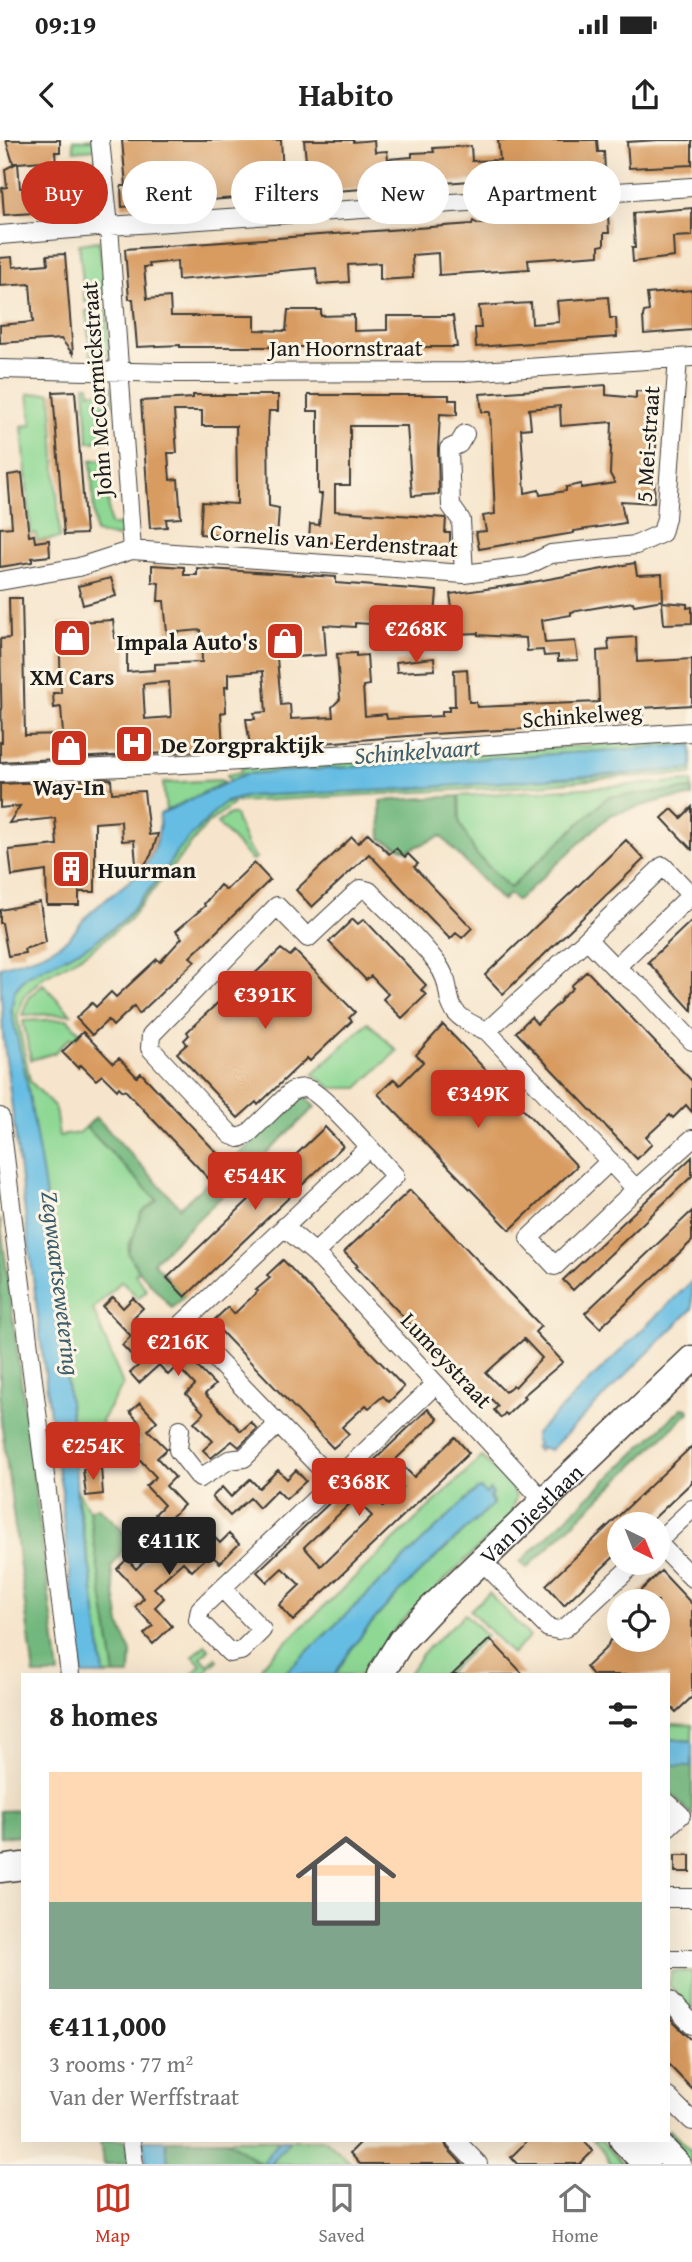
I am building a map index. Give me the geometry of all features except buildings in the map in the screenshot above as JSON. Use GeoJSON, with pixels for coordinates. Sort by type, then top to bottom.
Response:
{"type":"FeatureCollection","features":[{"type":"Feature","properties":{"kind":"street","name":"John McCormickstraat"},"geometry":{"type":"LineString","coordinates":[[100,140],[109,226],[132,550]]}},
{"type":"Feature","properties":{"kind":"street"},"geometry":{"type":"LineString","coordinates":[[0,235],[692,187]]}},
{"type":"Feature","properties":{"kind":"street","name":"Jan Hoornstraat"},"geometry":{"type":"LineString","coordinates":[[0,369],[120,372],[465,372],[685,357]]}},
{"type":"Feature","properties":{"kind":"street","name":"5 Mei-straat"},"geometry":{"type":"LineString","coordinates":[[662,533],[685,357]]}},
{"type":"Feature","properties":{"kind":"street"},"geometry":{"type":"LineString","coordinates":[[464,574],[461,520],[451,506],[449,449],[459,444],[465,434]]}},
{"type":"Feature","properties":{"kind":"street","name":"Cornelis van Eerdenstraat"},"geometry":{"type":"LineString","coordinates":[[0,581],[79,567],[132,550],[464,574],[526,566],[551,554],[636,545],[662,533]]}},
{"type":"Feature","properties":{"kind":"street","name":"Schinkelweg"},"geometry":{"type":"LineString","coordinates":[[0,773],[224,762],[692,732]]}},
{"type":"Feature","properties":{"kind":"street"},"geometry":{"type":"LineString","coordinates":[[487,1031],[663,866],[691,895],[615,968]]}},
{"type":"Feature","properties":{"kind":"street"},"geometry":{"type":"LineString","coordinates":[[315,1253],[395,1176],[317,1094],[309,1089],[292,1091],[248,1134],[239,1138],[231,1135],[150,1048],[151,1035],[277,906],[307,939],[360,889],[369,891],[439,965],[454,1012],[471,1025],[487,1031],[636,1189]]}},
{"type":"Feature","properties":{"kind":"street"},"geometry":{"type":"LineString","coordinates":[[587,939],[615,968],[643,989],[692,1041]]}},
{"type":"Feature","properties":{"kind":"street"},"geometry":{"type":"LineString","coordinates":[[0,1117],[70,1673]]}},
{"type":"Feature","properties":{"kind":"street"},"geometry":{"type":"LineString","coordinates":[[610,1161],[529,1238],[555,1266],[692,1139]]}},
{"type":"Feature","properties":{"kind":"street"},"geometry":{"type":"LineString","coordinates":[[333,1481],[182,1324],[369,1147]]}},
{"type":"Feature","properties":{"kind":"street","name":"Lumeystraat"},"geometry":{"type":"LineString","coordinates":[[284,1227],[315,1253],[543,1500]]}},
{"type":"Feature","properties":{"kind":"street","name":"Van Diestlaan"},"geometry":{"type":"LineString","coordinates":[[381,1673],[401,1641],[481,1560],[692,1359]]}},
{"type":"Feature","properties":{"kind":"street"},"geometry":{"type":"LineString","coordinates":[[222,1588],[436,1384]]}},
{"type":"Feature","properties":{"kind":"street"},"geometry":{"type":"LineString","coordinates":[[180,1429],[178,1450],[200,1478],[229,1460],[244,1458],[278,1424]]}},
{"type":"Feature","properties":{"kind":"street"},"geometry":{"type":"LineString","coordinates":[[670,1530],[692,1509]]}},
{"type":"Feature","properties":{"kind":"street"},"geometry":{"type":"LineString","coordinates":[[670,1553],[690,1571]]}},
{"type":"Feature","properties":{"kind":"street"},"geometry":{"type":"LineString","coordinates":[[481,1560],[548,1628],[558,1630],[565,1628],[622,1575]]}},
{"type":"Feature","properties":{"kind":"street"},"geometry":{"type":"LineString","coordinates":[[670,1804],[681,1815],[670,1825]]}},
{"type":"Feature","properties":{"kind":"street"},"geometry":{"type":"LineString","coordinates":[[0,1869],[21,1866]]}},
{"type":"Feature","properties":{"kind":"street"},"geometry":{"type":"LineString","coordinates":[[670,1898],[692,1898]]}},
{"type":"Feature","properties":{"kind":"street"},"geometry":{"type":"LineString","coordinates":[[670,1959],[692,1959]]}},
{"type":"Feature","properties":{"kind":"street"},"geometry":{"type":"LineString","coordinates":[[670,2002],[692,2025]]}},
{"type":"Feature","properties":{"kind":"street"},"geometry":{"type":"LineString","coordinates":[[670,2099],[692,2121]]}},
{"type":"Feature","properties":{"kind":"street"},"geometry":{"type":"LineString","coordinates":[[131,2142],[134,2164]]}},
{"type":"Feature","properties":{"kind":"street"},"geometry":{"type":"LineString","coordinates":[[457,2142],[478,2164]]}},
{"type":"Feature","properties":{"kind":"street"},"geometry":{"type":"LineString","coordinates":[[625,2142],[646,2164]]}},
{"type":"Feature","properties":{"kind":"street"},"geometry":{"type":"LineString","coordinates":[[656,2142],[677,2164]]}},
{"type":"Feature","properties":{"kind":"green space"},"geometry":{"type":"Polygon","coordinates":[[[73,140],[94,140],[95,149],[74,151],[73,140]]]}},
{"type":"Feature","properties":{"kind":"green space"},"geometry":{"type":"Polygon","coordinates":[[[99,241],[106,299],[85,302],[79,244],[99,241]]]}},
{"type":"Feature","properties":{"kind":"green space"},"geometry":{"type":"Polygon","coordinates":[[[107,309],[109,354],[95,358],[91,356],[86,311],[107,309]]]}},
{"type":"Feature","properties":{"kind":"green space"},"geometry":{"type":"Polygon","coordinates":[[[104,383],[112,387],[113,405],[102,406],[105,441],[88,442],[85,385],[89,385],[90,392],[103,392],[104,383]]]}},
{"type":"Feature","properties":{"kind":"green space"},"geometry":{"type":"Polygon","coordinates":[[[51,393],[60,538],[37,541],[36,533],[31,534],[22,426],[32,425],[28,394],[51,393]]]}},
{"type":"Feature","properties":{"kind":"green space"},"geometry":{"type":"Polygon","coordinates":[[[105,459],[110,525],[122,525],[122,532],[118,537],[95,533],[91,460],[105,459]]]}},
{"type":"Feature","properties":{"kind":"green space"},"geometry":{"type":"Polygon","coordinates":[[[692,739],[692,745],[245,774],[230,781],[227,775],[241,772],[242,767],[692,739]]]}},
{"type":"Feature","properties":{"kind":"green space"},"geometry":{"type":"Polygon","coordinates":[[[692,769],[692,774],[619,777],[530,786],[237,802],[235,799],[249,796],[390,790],[692,769]]]}},
{"type":"Feature","properties":{"kind":"green space"},"geometry":{"type":"Polygon","coordinates":[[[692,781],[692,789],[608,797],[509,888],[476,854],[460,823],[459,796],[692,781]]]}},
{"type":"Feature","properties":{"kind":"green space"},"geometry":{"type":"Polygon","coordinates":[[[225,782],[166,811],[163,783],[225,782]]]}},
{"type":"Feature","properties":{"kind":"green space"},"geometry":{"type":"Polygon","coordinates":[[[692,789],[692,797],[667,799],[610,815],[517,901],[509,894],[502,901],[441,836],[407,851],[381,839],[380,801],[459,796],[460,823],[476,854],[510,888],[608,797],[692,789]]]}},
{"type":"Feature","properties":{"kind":"green space"},"geometry":{"type":"Polygon","coordinates":[[[233,800],[233,804],[208,823],[128,921],[90,951],[42,978],[24,996],[17,1016],[30,1081],[55,1107],[59,1136],[79,1133],[86,1127],[157,1200],[129,1243],[128,1253],[139,1271],[135,1274],[147,1290],[138,1298],[122,1281],[93,1309],[123,1385],[101,1421],[105,1449],[75,1453],[41,1173],[13,1019],[13,996],[16,987],[31,973],[89,945],[119,924],[144,897],[193,832],[220,807],[233,800]]]}},
{"type":"Feature","properties":{"kind":"green space"},"geometry":{"type":"Polygon","coordinates":[[[230,814],[235,815],[247,846],[256,858],[252,861],[217,823],[230,814]]]}},
{"type":"Feature","properties":{"kind":"green space"},"geometry":{"type":"Polygon","coordinates":[[[43,984],[71,1014],[22,1015],[29,997],[43,984]]]}},
{"type":"Feature","properties":{"kind":"green space"},"geometry":{"type":"Polygon","coordinates":[[[67,1019],[81,1033],[74,1039],[71,1037],[54,1053],[31,1060],[23,1021],[67,1019]]]}},
{"type":"Feature","properties":{"kind":"green space"},"geometry":{"type":"Polygon","coordinates":[[[368,1022],[397,1051],[358,1088],[332,1088],[313,1074],[368,1022]]]}},
{"type":"Feature","properties":{"kind":"green space"},"geometry":{"type":"Polygon","coordinates":[[[304,1096],[315,1107],[153,1262],[185,1296],[172,1308],[139,1271],[128,1253],[141,1213],[157,1200],[86,1127],[96,1117],[180,1207],[304,1096]]]}},
{"type":"Feature","properties":{"kind":"green space"},"geometry":{"type":"Polygon","coordinates":[[[0,1218],[59,1673],[34,1673],[0,1412],[0,1218]]]}},
{"type":"Feature","properties":{"kind":"green space"},"geometry":{"type":"Polygon","coordinates":[[[682,1408],[688,1409],[689,1412],[527,1568],[520,1562],[682,1408]]]}},
{"type":"Feature","properties":{"kind":"green space"},"geometry":{"type":"Polygon","coordinates":[[[482,1457],[514,1490],[516,1498],[512,1508],[515,1513],[400,1623],[366,1673],[336,1673],[367,1628],[387,1606],[493,1504],[490,1490],[486,1494],[477,1489],[285,1673],[260,1673],[262,1665],[482,1457]]]}},
{"type":"Feature","properties":{"kind":"green space"},"geometry":{"type":"Polygon","coordinates":[[[76,1488],[89,1510],[115,1673],[104,1673],[76,1488]]]}},
{"type":"Feature","properties":{"kind":"green space"},"geometry":{"type":"Polygon","coordinates":[[[98,1507],[122,1529],[128,1542],[111,1568],[120,1624],[131,1653],[130,1673],[115,1673],[89,1510],[98,1507]]]}},
{"type":"Feature","properties":{"kind":"green space"},"geometry":{"type":"Polygon","coordinates":[[[489,1593],[530,1637],[512,1654],[470,1610],[489,1593]]]}},
{"type":"Feature","properties":{"kind":"green space"},"geometry":{"type":"Polygon","coordinates":[[[465,1614],[487,1636],[448,1673],[409,1673],[423,1653],[465,1614]]]}},
{"type":"Feature","properties":{"kind":"green space"},"geometry":{"type":"Polygon","coordinates":[[[205,1645],[209,1649],[201,1657],[208,1665],[216,1658],[218,1660],[204,1673],[193,1673],[201,1665],[193,1656],[205,1645]]]}},
{"type":"Feature","properties":{"kind":"green space"},"geometry":{"type":"Polygon","coordinates":[[[670,1724],[692,1725],[692,1741],[670,1739],[670,1724]]]}},
{"type":"Feature","properties":{"kind":"green space"},"geometry":{"type":"Polygon","coordinates":[[[670,1766],[692,1766],[692,1816],[670,1792],[670,1766]]]}},
{"type":"Feature","properties":{"kind":"green space"},"geometry":{"type":"Polygon","coordinates":[[[21,1810],[21,1835],[0,1837],[0,1811],[21,1810]]]}},
{"type":"Feature","properties":{"kind":"green space"},"geometry":{"type":"Polygon","coordinates":[[[672,1971],[692,1972],[692,2010],[670,1986],[672,1971]]]}},
{"type":"Feature","properties":{"kind":"green space"},"geometry":{"type":"Polygon","coordinates":[[[670,2130],[692,2153],[692,2164],[669,2142],[670,2130]]]}},
{"type":"Feature","properties":{"kind":"green space"},"geometry":{"type":"Polygon","coordinates":[[[100,2142],[127,2142],[130,2164],[103,2164],[100,2142]]]}},
{"type":"Feature","properties":{"kind":"green space"},"geometry":{"type":"Polygon","coordinates":[[[166,2142],[229,2142],[261,2164],[168,2164],[166,2142]]]}},
{"type":"Feature","properties":{"kind":"green space"},"geometry":{"type":"Polygon","coordinates":[[[229,2142],[278,2142],[262,2164],[229,2142]]]}},
{"type":"Feature","properties":{"kind":"green space"},"geometry":{"type":"Polygon","coordinates":[[[288,2142],[328,2142],[352,2164],[271,2164],[288,2142]]]}},
{"type":"Feature","properties":{"kind":"green space"},"geometry":{"type":"Polygon","coordinates":[[[595,2142],[603,2142],[623,2164],[610,2164],[604,2151],[595,2142]]]}},
{"type":"Feature","properties":{"kind":"water"},"geometry":{"type":"Polygon","coordinates":[[[692,745],[692,769],[390,790],[249,796],[226,802],[177,851],[162,875],[122,921],[90,945],[27,976],[15,990],[11,1010],[26,1077],[44,1183],[75,1453],[77,1502],[91,1574],[104,1673],[82,1673],[62,1490],[55,1455],[3,1035],[0,967],[34,957],[59,945],[72,935],[87,916],[137,874],[153,850],[160,814],[245,774],[692,745]]]}},
{"type":"Feature","properties":{"kind":"water"},"geometry":{"type":"Polygon","coordinates":[[[692,1281],[692,1309],[550,1450],[541,1447],[538,1451],[535,1447],[538,1444],[535,1434],[692,1281]]]}},
{"type":"Feature","properties":{"kind":"water"},"geometry":{"type":"Polygon","coordinates":[[[477,1489],[486,1494],[490,1490],[493,1493],[489,1497],[493,1504],[387,1606],[367,1628],[336,1673],[285,1673],[477,1489]]]}},
{"type":"Feature","properties":{"kind":"water"},"geometry":{"type":"Polygon","coordinates":[[[670,1739],[692,1741],[692,1766],[670,1766],[670,1739]]]}},
{"type":"Feature","properties":{"kind":"water"},"geometry":{"type":"Polygon","coordinates":[[[143,2142],[166,2142],[168,2164],[146,2164],[143,2142]]]}},
{"type":"Feature","properties":{"kind":"water"},"geometry":{"type":"Polygon","coordinates":[[[278,2142],[288,2142],[271,2164],[262,2164],[278,2142]]]}},
{"type":"Feature","properties":{"kind":"place","name":"XM Cars"},"geometry":{"type":"Point","coordinates":[72,638]}},
{"type":"Feature","properties":{"kind":"place","name":"Impala Auto's"},"geometry":{"type":"Point","coordinates":[285,641]}},
{"type":"Feature","properties":{"kind":"place","name":"De Zorgpraktijk"},"geometry":{"type":"Point","coordinates":[134,744]}},
{"type":"Feature","properties":{"kind":"place","name":"Way-In"},"geometry":{"type":"Point","coordinates":[69,748]}},
{"type":"Feature","properties":{"kind":"place","name":"Huurman"},"geometry":{"type":"Point","coordinates":[71,869]}},
{"type":"Feature","properties":{"kind":"water label","name":"Schinkelvaart"},"geometry":{"type":"Point","coordinates":[417,751]}},
{"type":"Feature","properties":{"kind":"water label","name":"Zegwaartsewetering"},"geometry":{"type":"Point","coordinates":[61,1283]}}]}
